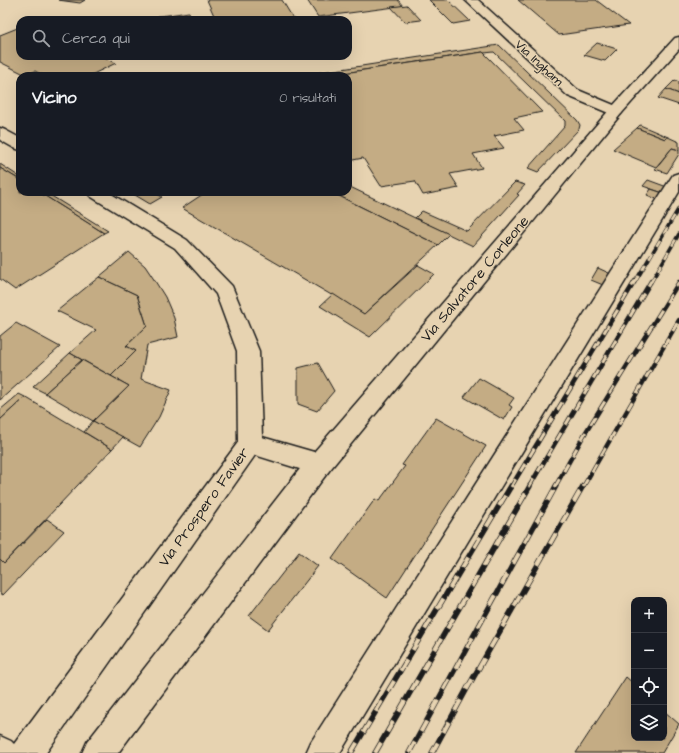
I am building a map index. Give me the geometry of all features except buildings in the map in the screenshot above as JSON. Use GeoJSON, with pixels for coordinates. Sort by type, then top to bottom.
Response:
{"type":"FeatureCollection","features":[{"type":"Feature","properties":{"kind":"street","name":"Via Ingham"},"geometry":{"type":"LineString","coordinates":[[471,0],[573,93],[616,112]]}},
{"type":"Feature","properties":{"kind":"street","name":"Via Salvatore Corleone"},"geometry":{"type":"LineString","coordinates":[[98,753],[319,464],[616,112],[679,41]]}},
{"type":"Feature","properties":{"kind":"street"},"geometry":{"type":"LineString","coordinates":[[0,133],[16,143]]}},
{"type":"Feature","properties":{"kind":"street"},"geometry":{"type":"LineString","coordinates":[[322,753],[679,178]]}},
{"type":"Feature","properties":{"kind":"street","name":"Via Prospero Favier"},"geometry":{"type":"LineString","coordinates":[[26,753],[250,444],[248,352],[225,291],[181,244],[103,196]]}},
{"type":"Feature","properties":{"kind":"street"},"geometry":{"type":"LineString","coordinates":[[250,444],[319,464]]}},
{"type":"Feature","properties":{"kind":"railway"},"geometry":{"type":"LineString","coordinates":[[635,282],[679,208]]}},
{"type":"Feature","properties":{"kind":"railway"},"geometry":{"type":"LineString","coordinates":[[651,282],[679,234]]}},
{"type":"Feature","properties":{"kind":"railway"},"geometry":{"type":"LineString","coordinates":[[511,487],[635,281]]}},
{"type":"Feature","properties":{"kind":"railway"},"geometry":{"type":"LineString","coordinates":[[529,487],[651,281]]}},
{"type":"Feature","properties":{"kind":"railway"},"geometry":{"type":"LineString","coordinates":[[555,487],[584,435],[679,282]]}},
{"type":"Feature","properties":{"kind":"railway"},"geometry":{"type":"LineString","coordinates":[[583,487],[679,320]]}},
{"type":"Feature","properties":{"kind":"railway"},"geometry":{"type":"LineString","coordinates":[[351,753],[511,486]]}},
{"type":"Feature","properties":{"kind":"railway"},"geometry":{"type":"LineString","coordinates":[[375,753],[530,486]]}},
{"type":"Feature","properties":{"kind":"railway"},"geometry":{"type":"LineString","coordinates":[[409,753],[556,486]]}},
{"type":"Feature","properties":{"kind":"railway"},"geometry":{"type":"LineString","coordinates":[[432,753],[583,486]]}}]}
